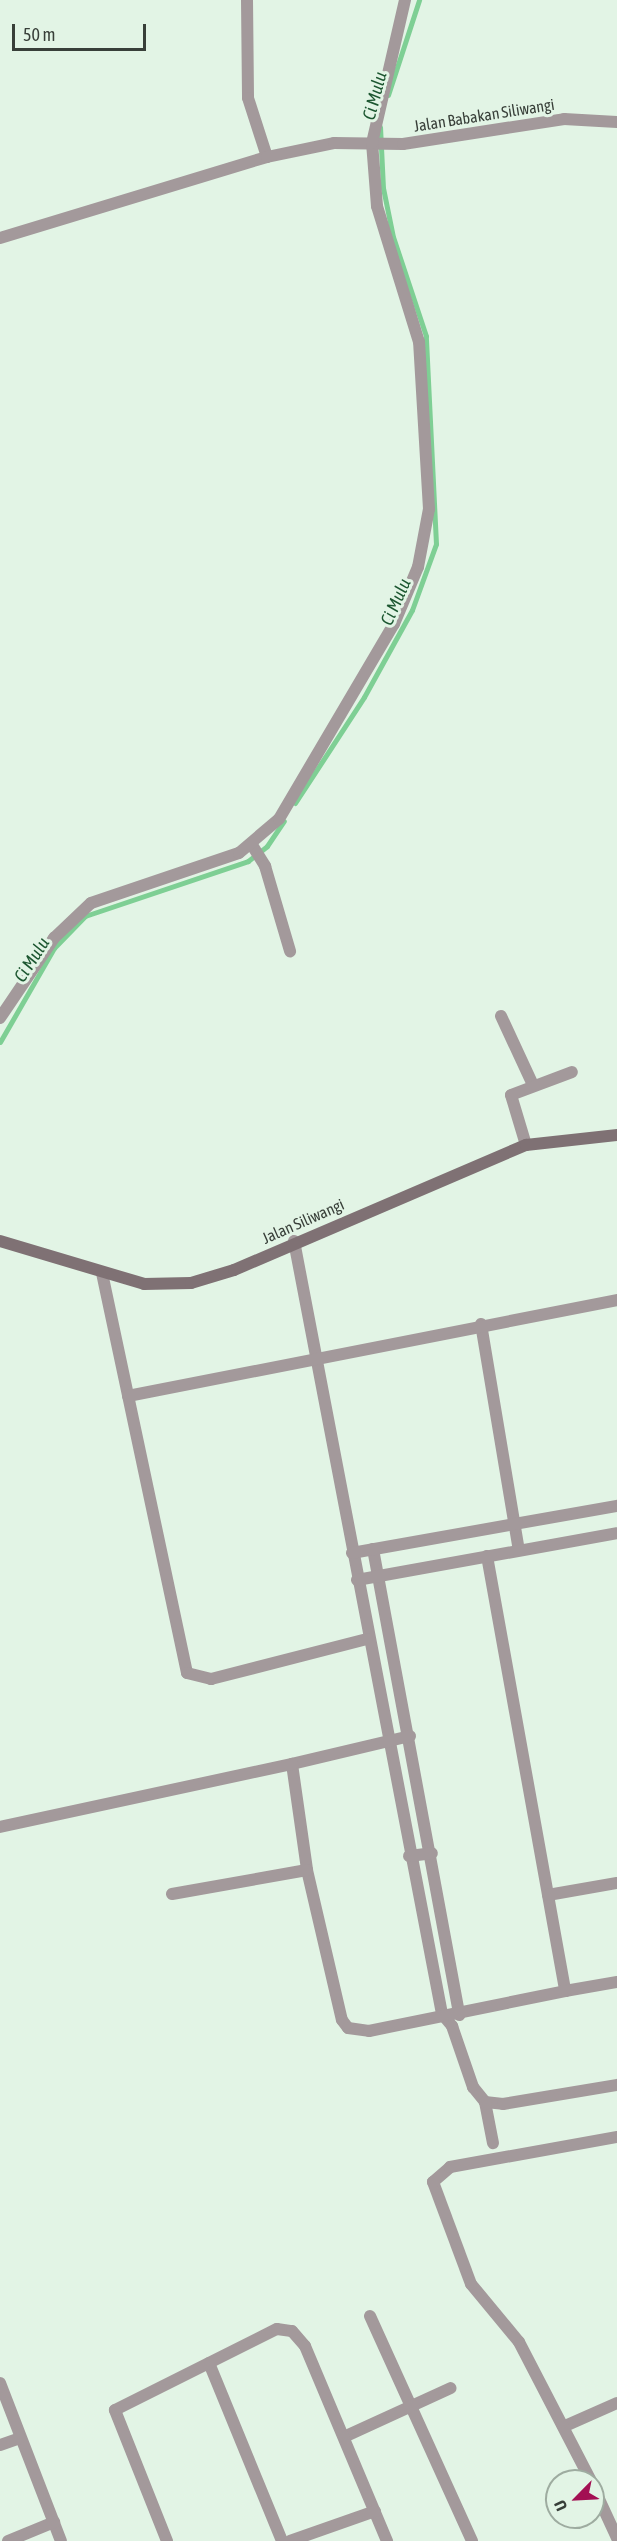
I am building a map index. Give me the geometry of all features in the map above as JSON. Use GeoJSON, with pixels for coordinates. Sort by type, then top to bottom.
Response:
{"type":"FeatureCollection","features":[{"type":"Feature","properties":{"kind":"street"},"geometry":{"type":"LineString","coordinates":[[247,0],[248,98],[267,157]]}},
{"type":"Feature","properties":{"kind":"street"},"geometry":{"type":"LineString","coordinates":[[0,1018],[54,938],[91,903],[252,846],[279,819],[394,624],[426,543],[429,498],[419,342],[377,206],[375,143],[405,0]]}},
{"type":"Feature","properties":{"kind":"street","name":"Jalan Babakan Siliwangi"},"geometry":{"type":"LineString","coordinates":[[0,238],[267,157],[334,143],[392,145],[564,119],[617,122]]}},
{"type":"Feature","properties":{"kind":"street"},"geometry":{"type":"LineString","coordinates":[[252,846],[265,866],[290,951]]}},
{"type":"Feature","properties":{"kind":"street"},"geometry":{"type":"LineString","coordinates":[[501,1016],[533,1085]]}},
{"type":"Feature","properties":{"kind":"street"},"geometry":{"type":"LineString","coordinates":[[526,1145],[510,1100],[514,1092],[572,1072]]}},
{"type":"Feature","properties":{"kind":"street","name":"Jalan Siliwangi"},"geometry":{"type":"LineString","coordinates":[[0,1241],[144,1284],[191,1283],[234,1270],[294,1241],[526,1145],[617,1135]]}},
{"type":"Feature","properties":{"kind":"street"},"geometry":{"type":"LineString","coordinates":[[294,1241],[317,1356],[386,1741],[442,2014],[452,2026],[473,2087],[485,2102],[493,2144]]}},
{"type":"Feature","properties":{"kind":"street"},"geometry":{"type":"LineString","coordinates":[[102,1273],[162,1567],[192,1678],[211,1679],[367,1639]]}},
{"type":"Feature","properties":{"kind":"street"},"geometry":{"type":"LineString","coordinates":[[128,1396],[317,1356],[617,1300]]}},
{"type":"Feature","properties":{"kind":"street"},"geometry":{"type":"LineString","coordinates":[[481,1324],[519,1550]]}},
{"type":"Feature","properties":{"kind":"street"},"geometry":{"type":"LineString","coordinates":[[352,1553],[513,1521],[617,1506]]}},
{"type":"Feature","properties":{"kind":"street"},"geometry":{"type":"LineString","coordinates":[[357,1580],[617,1533]]}},
{"type":"Feature","properties":{"kind":"street"},"geometry":{"type":"LineString","coordinates":[[373,1549],[462,2010],[452,2026]]}},
{"type":"Feature","properties":{"kind":"street"},"geometry":{"type":"LineString","coordinates":[[487,1556],[565,1991]]}},
{"type":"Feature","properties":{"kind":"street"},"geometry":{"type":"LineString","coordinates":[[0,1827],[410,1736]]}},
{"type":"Feature","properties":{"kind":"street"},"geometry":{"type":"LineString","coordinates":[[292,1764],[307,1870],[331,1993],[348,2028],[369,2031],[462,2010],[617,1982]]}},
{"type":"Feature","properties":{"kind":"street"},"geometry":{"type":"LineString","coordinates":[[409,1856],[432,1853]]}},
{"type":"Feature","properties":{"kind":"street"},"geometry":{"type":"LineString","coordinates":[[172,1894],[307,1870]]}},
{"type":"Feature","properties":{"kind":"street"},"geometry":{"type":"LineString","coordinates":[[548,1895],[617,1883]]}},
{"type":"Feature","properties":{"kind":"street"},"geometry":{"type":"LineString","coordinates":[[485,2102],[503,2104],[617,2085]]}},
{"type":"Feature","properties":{"kind":"street"},"geometry":{"type":"LineString","coordinates":[[585,2469],[565,2426],[519,2342],[471,2284],[433,2182],[450,2167],[617,2137]]}},
{"type":"Feature","properties":{"kind":"street"},"geometry":{"type":"LineString","coordinates":[[370,2316],[415,2405],[472,2541]]}},
{"type":"Feature","properties":{"kind":"street"},"geometry":{"type":"LineString","coordinates":[[167,2541],[114,2414],[124,2401],[209,2363],[268,2332],[291,2331],[305,2346],[346,2436],[387,2541]]}},
{"type":"Feature","properties":{"kind":"street"},"geometry":{"type":"LineString","coordinates":[[209,2363],[282,2541]]}},
{"type":"Feature","properties":{"kind":"street"},"geometry":{"type":"LineString","coordinates":[[0,2384],[61,2541]]}},
{"type":"Feature","properties":{"kind":"street"},"geometry":{"type":"LineString","coordinates":[[346,2436],[451,2388]]}},
{"type":"Feature","properties":{"kind":"street"},"geometry":{"type":"LineString","coordinates":[[565,2426],[617,2403]]}},
{"type":"Feature","properties":{"kind":"street"},"geometry":{"type":"LineString","coordinates":[[0,2445],[20,2438]]}},
{"type":"Feature","properties":{"kind":"street"},"geometry":{"type":"LineString","coordinates":[[290,2541],[375,2511]]}},
{"type":"Feature","properties":{"kind":"street"},"geometry":{"type":"LineString","coordinates":[[605,2512],[617,2538]]}},
{"type":"Feature","properties":{"kind":"street"},"geometry":{"type":"LineString","coordinates":[[8,2541],[54,2523]]}},
{"type":"Feature","properties":{"kind":"waterway","name":"Ci Mulu"},"geometry":{"type":"LineString","coordinates":[[388,95],[419,0]]}},
{"type":"Feature","properties":{"kind":"waterway"},"geometry":{"type":"LineString","coordinates":[[295,803],[364,697],[412,610],[436,544],[426,336],[393,237],[383,188],[380,127]]}},
{"type":"Feature","properties":{"kind":"waterway","name":"Ci Mulu"},"geometry":{"type":"LineString","coordinates":[[0,1042],[54,948],[85,916],[248,861],[267,846],[284,821]]}}]}
